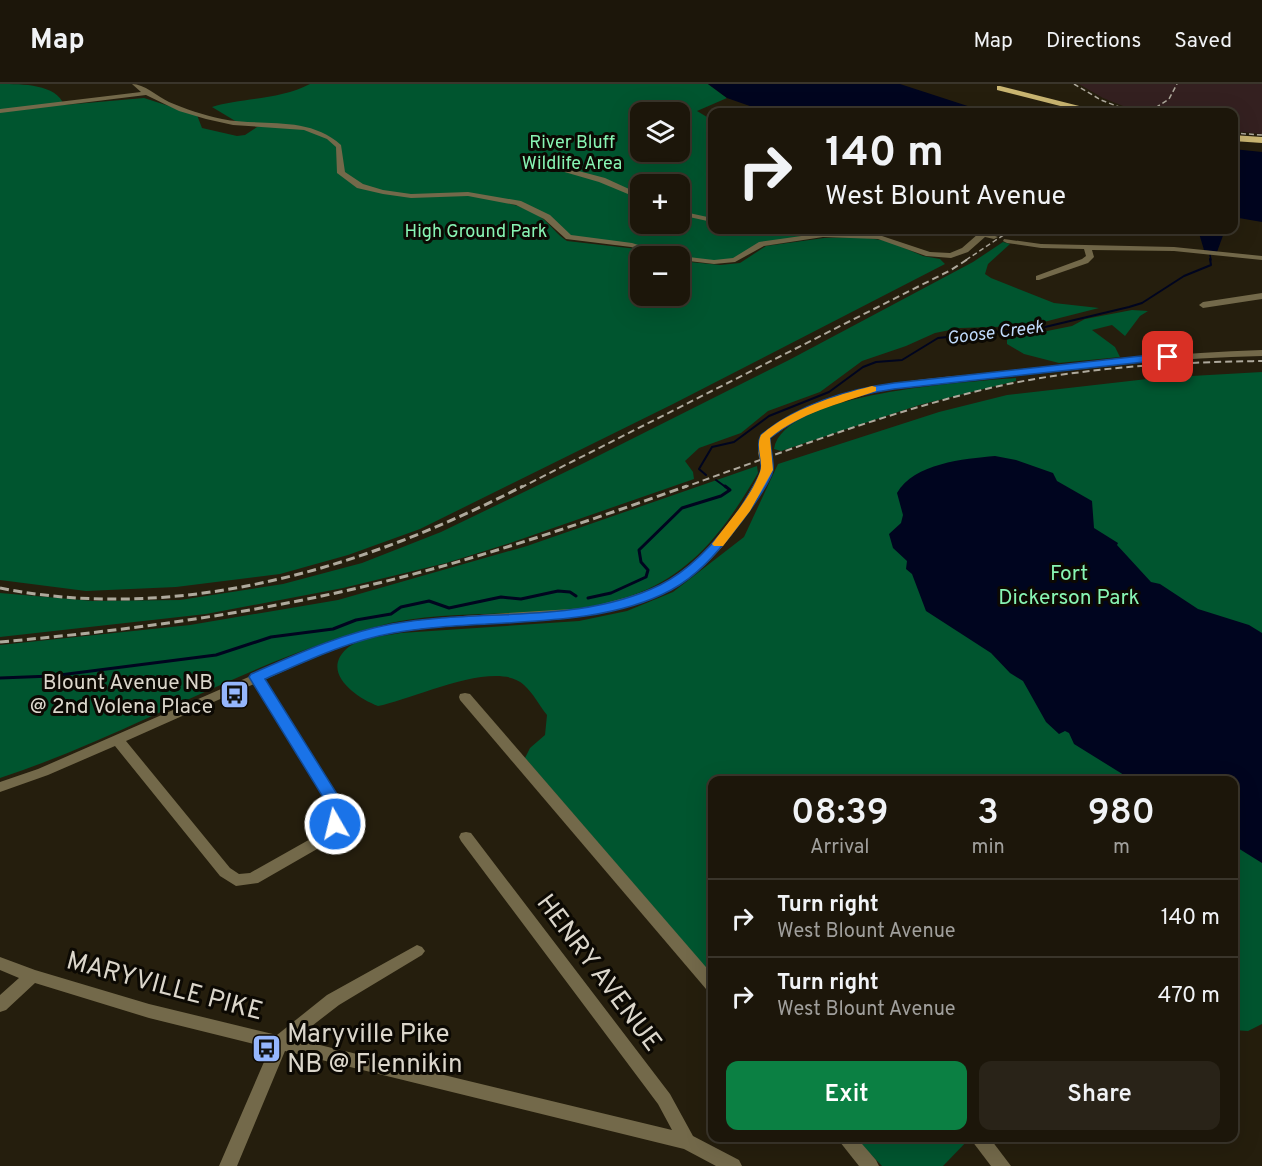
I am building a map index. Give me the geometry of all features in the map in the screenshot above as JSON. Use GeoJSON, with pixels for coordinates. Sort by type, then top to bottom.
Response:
{"type":"FeatureCollection","features":[{"type":"Feature","properties":{"kind":"main road"},"geometry":{"type":"LineString","coordinates":[[988,84],[1055,108]]}},
{"type":"Feature","properties":{"kind":"main road"},"geometry":{"type":"LineString","coordinates":[[1000,88],[1077,108]]}},
{"type":"Feature","properties":{"kind":"main road"},"geometry":{"type":"LineString","coordinates":[[1238,140],[1262,142]]}},
{"type":"Feature","properties":{"kind":"street"},"geometry":{"type":"LineString","coordinates":[[135,84],[145,93],[228,122],[314,131],[339,146],[341,173],[360,186],[411,196],[468,194],[518,203],[547,217],[569,237],[636,246]]}},
{"type":"Feature","properties":{"kind":"street"},"geometry":{"type":"LineString","coordinates":[[0,111],[145,93]]}},
{"type":"Feature","properties":{"kind":"street"},"geometry":{"type":"LineString","coordinates":[[73,103],[77,95]]}},
{"type":"Feature","properties":{"kind":"street"},"geometry":{"type":"LineString","coordinates":[[540,162],[602,180],[630,193]]}},
{"type":"Feature","properties":{"kind":"street"},"geometry":{"type":"LineString","coordinates":[[690,215],[708,219]]}},
{"type":"Feature","properties":{"kind":"street"},"geometry":{"type":"LineString","coordinates":[[885,234],[929,254],[951,256],[965,250],[983,234],[994,237]]}},
{"type":"Feature","properties":{"kind":"street"},"geometry":{"type":"LineString","coordinates":[[690,259],[714,262],[735,260],[762,244],[823,235],[859,235],[892,239]]}},
{"type":"Feature","properties":{"kind":"street"},"geometry":{"type":"LineString","coordinates":[[1007,241],[1031,245],[1146,247],[1262,258]]}},
{"type":"Feature","properties":{"kind":"street"},"geometry":{"type":"LineString","coordinates":[[1039,278],[1085,261],[1090,256],[1087,247]]}},
{"type":"Feature","properties":{"kind":"street"},"geometry":{"type":"LineString","coordinates":[[1203,304],[1262,296]]}},
{"type":"Feature","properties":{"kind":"street"},"geometry":{"type":"LineString","coordinates":[[0,787],[43,772],[118,740],[335,644],[392,628],[463,620],[587,612],[632,600],[667,587],[706,558],[744,511],[767,470],[764,453],[765,437],[782,423],[850,395],[904,385],[1132,359],[1262,353]]}},
{"type":"Feature","properties":{"kind":"street"},"geometry":{"type":"LineString","coordinates":[[118,740],[225,872],[236,880],[253,879],[327,837],[339,810],[256,677]]}},
{"type":"Feature","properties":{"kind":"street"},"geometry":{"type":"LineString","coordinates":[[465,697],[708,979]]}},
{"type":"Feature","properties":{"kind":"street","name":"HENRY AVENUE"},"geometry":{"type":"LineString","coordinates":[[466,837],[664,1099],[687,1142]]}},
{"type":"Feature","properties":{"kind":"street"},"geometry":{"type":"LineString","coordinates":[[228,1166],[281,1041],[333,1000],[417,951]]}},
{"type":"Feature","properties":{"kind":"street","name":"MARYVILLE PIKE"},"geometry":{"type":"LineString","coordinates":[[0,963],[32,976],[149,1011],[281,1041],[687,1142],[733,1166]]}},
{"type":"Feature","properties":{"kind":"street"},"geometry":{"type":"LineString","coordinates":[[0,1005],[32,976]]}},
{"type":"Feature","properties":{"kind":"street"},"geometry":{"type":"LineString","coordinates":[[849,1142],[870,1166]]}},
{"type":"Feature","properties":{"kind":"street"},"geometry":{"type":"LineString","coordinates":[[982,1142],[1002,1166]]}},
{"type":"Feature","properties":{"kind":"shaded area"},"geometry":{"type":"Polygon","coordinates":[[[1079,84],[1262,84],[1262,134],[1238,132],[1238,108],[1128,108],[1103,98],[1079,84]]]}},
{"type":"Feature","properties":{"kind":"green space"},"geometry":{"type":"Polygon","coordinates":[[[0,84],[28,85],[46,89],[60,98],[64,105],[144,98],[197,115],[202,128],[237,136],[245,135],[257,127],[271,127],[237,122],[212,107],[286,93],[310,84],[708,84],[727,98],[697,111],[708,118],[708,234],[844,234],[762,244],[735,260],[714,262],[690,259],[690,246],[630,246],[569,237],[535,210],[507,203],[538,215],[567,241],[630,248],[630,306],[690,306],[690,262],[720,265],[740,263],[766,246],[824,238],[860,237],[888,241],[923,256],[940,259],[945,264],[673,404],[420,529],[348,555],[280,574],[176,587],[86,591],[0,580],[0,84]]]}},
{"type":"Feature","properties":{"kind":"green space"},"geometry":{"type":"Polygon","coordinates":[[[1003,242],[1010,244],[988,264],[985,274],[1054,303],[1099,308],[1028,326],[960,328],[935,333],[862,361],[820,392],[768,411],[741,433],[699,448],[685,461],[693,472],[694,479],[446,563],[343,588],[206,614],[0,637],[0,593],[93,601],[180,600],[283,584],[362,563],[441,532],[789,360],[973,262],[1003,242]]]}},
{"type":"Feature","properties":{"kind":"green space"},"geometry":{"type":"Polygon","coordinates":[[[1132,310],[1148,311],[1140,316],[1125,336],[1112,325],[1092,330],[1115,347],[1120,357],[1059,363],[1024,354],[1007,344],[1007,339],[1072,326],[1085,319],[1132,310]]]}},
{"type":"Feature","properties":{"kind":"green space","name":"Fort Dickerson Park"},"geometry":{"type":"Polygon","coordinates":[[[1262,372],[1262,1024],[1248,1031],[1238,1030],[1238,776],[708,776],[708,970],[525,758],[530,748],[545,735],[547,715],[524,685],[511,678],[494,676],[474,678],[378,706],[350,689],[338,673],[341,655],[355,643],[368,639],[401,633],[579,621],[627,611],[673,592],[744,537],[778,464],[939,412],[1007,395],[1156,378],[1262,372]]]}},
{"type":"Feature","properties":{"kind":"green space"},"geometry":{"type":"Polygon","coordinates":[[[1016,378],[1016,381],[919,405],[781,451],[774,449],[785,430],[809,414],[842,403],[921,387],[1016,378]]]}},
{"type":"Feature","properties":{"kind":"green space"},"geometry":{"type":"Polygon","coordinates":[[[757,466],[758,473],[712,540],[683,568],[648,589],[615,601],[582,608],[547,612],[443,616],[375,627],[279,660],[94,742],[0,778],[0,645],[190,625],[338,600],[527,546],[757,466]]]}},
{"type":"Feature","properties":{"kind":"green space"},"geometry":{"type":"Polygon","coordinates":[[[859,1142],[966,1142],[943,1166],[882,1166],[859,1142]]]}},
{"type":"Feature","properties":{"kind":"water"},"geometry":{"type":"Polygon","coordinates":[[[708,84],[900,84],[974,108],[756,108],[727,98],[708,84]]]}},
{"type":"Feature","properties":{"kind":"water"},"geometry":{"type":"Polygon","coordinates":[[[1238,150],[1262,152],[1262,222],[1238,218],[1238,150]]]}},
{"type":"Feature","properties":{"kind":"water"},"geometry":{"type":"Polygon","coordinates":[[[1199,234],[1224,234],[1217,252],[1204,250],[1199,234]]]}},
{"type":"Feature","properties":{"kind":"water"},"geometry":{"type":"Polygon","coordinates":[[[995,456],[1016,460],[1053,473],[1057,481],[1092,501],[1094,528],[1118,543],[1117,545],[1151,582],[1160,584],[1198,609],[1249,625],[1262,633],[1262,863],[1238,848],[1238,776],[1126,776],[1074,744],[1069,733],[1065,731],[1059,734],[1046,722],[1023,681],[1010,673],[991,653],[926,611],[912,574],[906,569],[907,561],[893,548],[889,534],[901,523],[903,515],[897,493],[915,475],[927,469],[969,459],[995,456]]]}},
{"type":"Feature","properties":{"kind":"waterway","name":"Goose Creek"},"geometry":{"type":"LineString","coordinates":[[1210,255],[1211,260]]}},
{"type":"Feature","properties":{"kind":"waterway","name":"Goose Creek"},"geometry":{"type":"LineString","coordinates":[[706,475],[699,469],[712,447],[734,442],[769,416],[829,392],[863,367],[876,362],[902,360],[938,338],[1045,327],[1142,303],[1184,276],[1211,265],[1210,259]]}},
{"type":"Feature","properties":{"kind":"waterway"},"geometry":{"type":"LineString","coordinates":[[716,480],[727,488]]}},
{"type":"Feature","properties":{"kind":"waterway"},"geometry":{"type":"LineString","coordinates":[[588,598],[611,593],[646,577],[648,570],[641,562],[639,550],[682,508],[721,496],[730,490],[725,486]]}},
{"type":"Feature","properties":{"kind":"waterway"},"geometry":{"type":"LineString","coordinates":[[0,678],[52,676],[216,655],[271,637],[333,629],[356,620],[391,614],[401,607],[429,601],[449,608],[501,597],[521,599],[558,591],[570,592],[576,596]]}},
{"type":"Feature","properties":{"kind":"railway"},"geometry":{"type":"LineString","coordinates":[[1074,84],[1101,100],[1122,108]]}},
{"type":"Feature","properties":{"kind":"railway"},"geometry":{"type":"LineString","coordinates":[[1155,108],[1169,99],[1177,84]]}},
{"type":"Feature","properties":{"kind":"railway"},"geometry":{"type":"LineString","coordinates":[[1238,133],[1262,135]]}},
{"type":"Feature","properties":{"kind":"railway"},"geometry":{"type":"LineString","coordinates":[[966,260],[1005,234]]}},
{"type":"Feature","properties":{"kind":"railway"},"geometry":{"type":"LineString","coordinates":[[520,488],[951,270],[968,259]]}},
{"type":"Feature","properties":{"kind":"railway"},"geometry":{"type":"LineString","coordinates":[[682,488],[884,417],[1008,384],[1071,373],[1135,366],[1262,361]]}},
{"type":"Feature","properties":{"kind":"railway"},"geometry":{"type":"LineString","coordinates":[[0,588],[68,597],[135,599],[203,593],[269,581],[335,564],[400,542],[523,486]]}},
{"type":"Feature","properties":{"kind":"railway"},"geometry":{"type":"LineString","coordinates":[[0,642],[182,621],[272,606],[362,587],[485,554],[687,486]]}},
{"type":"Feature","properties":{"kind":"slow traffic"},"geometry":{"type":"LineString","coordinates":[[719,544],[744,511],[767,470],[764,453],[765,437],[782,423],[801,414],[872,389]]}},
{"type":"Feature","properties":{"kind":"place","name":"Blount Avenue NB @ 2nd Volena Place"},"geometry":{"type":"Point","coordinates":[234,694]}},
{"type":"Feature","properties":{"kind":"place","name":"Maryville Pike NB @ Flennikin"},"geometry":{"type":"Point","coordinates":[266,1048]}},
{"type":"Feature","properties":{"kind":"route"},"geometry":{"type":"LineString","coordinates":[[335,824],[339,810],[256,677],[335,644],[392,628],[463,620],[587,612],[621,604],[667,587],[706,558],[744,511],[767,470],[764,453],[765,437],[782,423],[830,402],[873,389],[894,386],[1132,359],[1168,357]]}},
{"type":"Feature","properties":{"kind":"park label","name":"River Bluff Wildlife Area"},"geometry":{"type":"Point","coordinates":[572,152]}},
{"type":"Feature","properties":{"kind":"park label","name":"High Ground Park"},"geometry":{"type":"Point","coordinates":[476,231]}}]}
